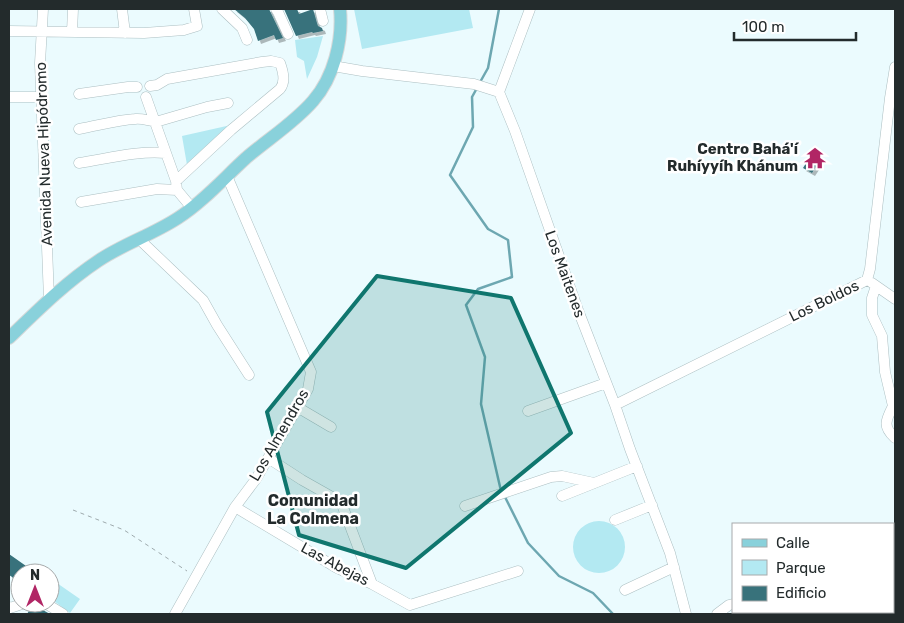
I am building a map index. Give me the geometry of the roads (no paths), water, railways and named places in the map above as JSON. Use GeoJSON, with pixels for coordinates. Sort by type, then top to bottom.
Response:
{"type":"FeatureCollection","features":[{"type":"Feature","properties":{"kind":"main road"},"geometry":{"type":"LineString","coordinates":[[9,338],[49,299],[82,272],[99,260],[162,228],[192,208],[248,157],[304,110],[314,100],[333,66],[341,31],[340,9]]}},
{"type":"Feature","properties":{"kind":"street","name":"Avenida Nueva Hipódromo"},"geometry":{"type":"LineString","coordinates":[[43,9],[40,63],[49,299]]}},
{"type":"Feature","properties":{"kind":"street"},"geometry":{"type":"LineString","coordinates":[[72,32],[73,9]]}},
{"type":"Feature","properties":{"kind":"street"},"geometry":{"type":"LineString","coordinates":[[122,9],[125,33]]}},
{"type":"Feature","properties":{"kind":"street"},"geometry":{"type":"LineString","coordinates":[[9,31],[144,33],[184,30],[197,26],[194,9]]}},
{"type":"Feature","properties":{"kind":"street"},"geometry":{"type":"LineString","coordinates":[[224,9],[242,28],[248,40]]}},
{"type":"Feature","properties":{"kind":"street"},"geometry":{"type":"LineString","coordinates":[[276,9],[288,34]]}},
{"type":"Feature","properties":{"kind":"street"},"geometry":{"type":"LineString","coordinates":[[320,9],[323,21]]}},
{"type":"Feature","properties":{"kind":"street"},"geometry":{"type":"LineString","coordinates":[[333,66],[474,84],[499,92],[530,9]]}},
{"type":"Feature","properties":{"kind":"street"},"geometry":{"type":"LineString","coordinates":[[79,94],[137,87],[144,82],[150,86],[157,85],[167,79],[276,61],[280,63],[284,82],[280,89],[231,130],[177,185],[81,202]]}},
{"type":"Feature","properties":{"kind":"street","name":"Los Boldos"},"geometry":{"type":"LineString","coordinates":[[615,404],[867,280],[870,269],[895,66]]}},
{"type":"Feature","properties":{"kind":"street"},"geometry":{"type":"LineString","coordinates":[[137,87],[138,94],[141,97],[146,97],[151,93],[150,86]]}},
{"type":"Feature","properties":{"kind":"street","name":"Los Maitenes"},"geometry":{"type":"LineString","coordinates":[[499,92],[515,131],[578,310],[670,553],[686,614]]}},
{"type":"Feature","properties":{"kind":"street"},"geometry":{"type":"LineString","coordinates":[[9,96],[42,97]]}},
{"type":"Feature","properties":{"kind":"street"},"geometry":{"type":"LineString","coordinates":[[146,97],[177,185],[192,208]]}},
{"type":"Feature","properties":{"kind":"street"},"geometry":{"type":"LineString","coordinates":[[79,129],[135,119],[146,119],[155,122],[228,103]]}},
{"type":"Feature","properties":{"kind":"street"},"geometry":{"type":"LineString","coordinates":[[79,163],[141,153],[166,153]]}},
{"type":"Feature","properties":{"kind":"street","name":"Los Almendros"},"geometry":{"type":"LineString","coordinates":[[175,614],[235,507],[256,479],[308,389],[311,372],[227,176]]}},
{"type":"Feature","properties":{"kind":"street"},"geometry":{"type":"LineString","coordinates":[[139,239],[203,300],[249,375]]}},
{"type":"Feature","properties":{"kind":"street"},"geometry":{"type":"LineString","coordinates":[[867,280],[895,299]]}},
{"type":"Feature","properties":{"kind":"street"},"geometry":{"type":"LineString","coordinates":[[876,286],[872,298],[872,315],[882,336],[885,372],[893,406],[886,420],[887,431],[895,438]]}},
{"type":"Feature","properties":{"kind":"street"},"geometry":{"type":"LineString","coordinates":[[528,411],[606,383]]}},
{"type":"Feature","properties":{"kind":"street"},"geometry":{"type":"LineString","coordinates":[[297,407],[331,428]]}},
{"type":"Feature","properties":{"kind":"street"},"geometry":{"type":"LineString","coordinates":[[268,458],[341,502],[372,584]]}},
{"type":"Feature","properties":{"kind":"street"},"geometry":{"type":"LineString","coordinates":[[562,496],[637,466]]}},
{"type":"Feature","properties":{"kind":"street"},"geometry":{"type":"LineString","coordinates":[[465,506],[551,477],[562,476],[594,483]]}},
{"type":"Feature","properties":{"kind":"street"},"geometry":{"type":"LineString","coordinates":[[615,520],[652,505]]}},
{"type":"Feature","properties":{"kind":"street","name":"Las Abejas"},"geometry":{"type":"LineString","coordinates":[[235,507],[336,568],[372,584],[410,605],[518,571]]}},
{"type":"Feature","properties":{"kind":"street"},"geometry":{"type":"LineString","coordinates":[[625,590],[674,568]]}},
{"type":"Feature","properties":{"kind":"street"},"geometry":{"type":"LineString","coordinates":[[717,614],[732,604]]}},
{"type":"Feature","properties":{"kind":"waterway"},"geometry":{"type":"LineString","coordinates":[[479,84],[488,68],[499,9]]}},
{"type":"Feature","properties":{"kind":"waterway"},"geometry":{"type":"LineString","coordinates":[[477,88],[472,97],[473,127],[450,175],[488,229],[508,240],[512,277],[478,289],[466,305],[485,357],[481,404],[501,491]]}},
{"type":"Feature","properties":{"kind":"waterway"},"geometry":{"type":"LineString","coordinates":[[504,495],[528,543],[559,576],[593,593],[613,614]]}},
{"type":"Feature","properties":{"kind":"place","name":"Centro Bahá'í Ruhíyyíh Khánum"},"geometry":{"type":"Point","coordinates":[815,158]}},
{"type":"Feature","properties":{"kind":"district","name":"Comunidad La Colmena"},"geometry":{"type":"Point","coordinates":[313,509]}}]}
